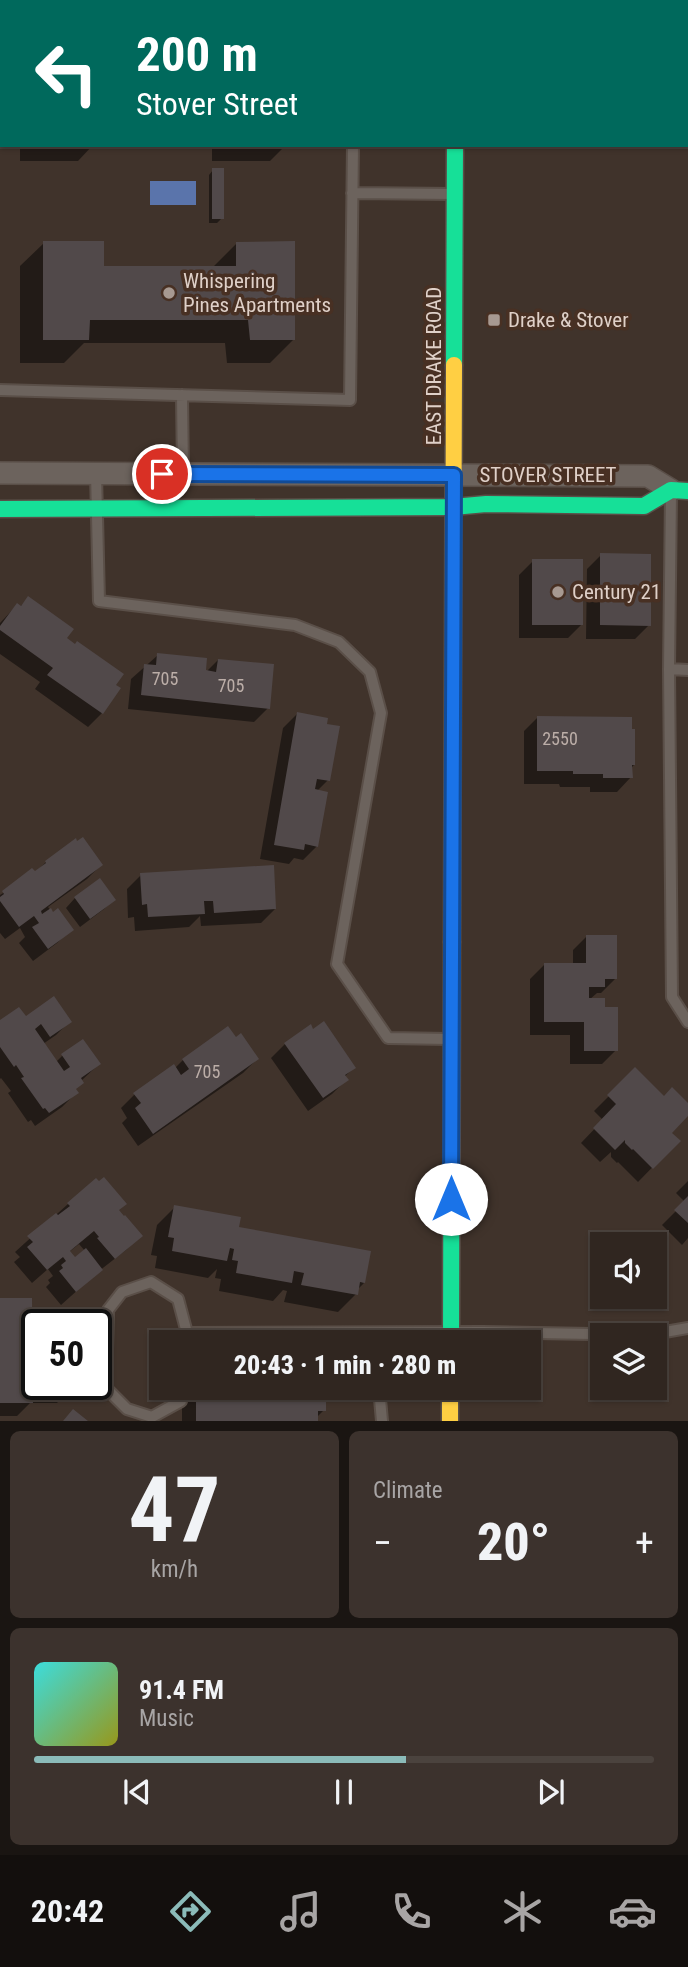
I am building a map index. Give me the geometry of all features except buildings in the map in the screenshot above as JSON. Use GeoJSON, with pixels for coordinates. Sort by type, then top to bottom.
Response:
{"type":"FeatureCollection","features":[{"type":"Feature","properties":{"kind":"main road","name":"EAST DRAKE ROAD"},"geometry":{"type":"LineString","coordinates":[[451,1330],[455,147]]}},
{"type":"Feature","properties":{"kind":"main road","name":"STOVER STREET"},"geometry":{"type":"LineString","coordinates":[[0,509],[453,507],[486,504],[644,506],[679,490]]}},
{"type":"Feature","properties":{"kind":"main road"},"geometry":{"type":"LineString","coordinates":[[450,1400],[450,1421]]}},
{"type":"Feature","properties":{"kind":"street","name":"STOVER STREET"},"geometry":{"type":"LineString","coordinates":[[0,473],[648,476],[679,490]]}},
{"type":"Feature","properties":{"kind":"lane"},"geometry":{"type":"LineString","coordinates":[[0,390],[350,400],[353,147]]}},
{"type":"Feature","properties":{"kind":"lane"},"geometry":{"type":"LineString","coordinates":[[352,193],[455,194]]}},
{"type":"Feature","properties":{"kind":"lane"},"geometry":{"type":"LineString","coordinates":[[182,395],[183,474]]}},
{"type":"Feature","properties":{"kind":"lane"},"geometry":{"type":"LineString","coordinates":[[96,473],[99,601],[295,625],[339,642],[370,672],[381,713],[337,964],[388,1038],[452,1039]]}},
{"type":"Feature","properties":{"kind":"lane"},"geometry":{"type":"LineString","coordinates":[[679,490],[669,669],[672,997],[688,1022]]}},
{"type":"Feature","properties":{"kind":"lane"},"geometry":{"type":"LineString","coordinates":[[669,669],[688,670]]}},
{"type":"Feature","properties":{"kind":"lane"},"geometry":{"type":"LineString","coordinates":[[181,1400],[152,1417],[127,1409],[106,1388],[108,1310],[122,1292],[150,1282],[178,1299],[185,1330]]}},
{"type":"Feature","properties":{"kind":"lane"},"geometry":{"type":"LineString","coordinates":[[541,1336],[648,1335],[688,1328]]}},
{"type":"Feature","properties":{"kind":"lane"},"geometry":{"type":"LineString","coordinates":[[380,1400],[382,1421]]}},
{"type":"Feature","properties":{"kind":"water"},"geometry":{"type":"Polygon","coordinates":[[[150,181],[196,181],[196,205],[150,205],[150,181]]]}},
{"type":"Feature","properties":{"kind":"traffic: fast"},"geometry":{"type":"LineString","coordinates":[[454,365],[455,147]]}},
{"type":"Feature","properties":{"kind":"traffic: fast"},"geometry":{"type":"LineString","coordinates":[[0,509],[453,507],[486,504],[644,506],[671,490],[688,491]]}},
{"type":"Feature","properties":{"kind":"traffic: fast"},"geometry":{"type":"LineString","coordinates":[[451,1330],[452,942]]}},
{"type":"Feature","properties":{"kind":"traffic: slow"},"geometry":{"type":"LineString","coordinates":[[452,942],[454,365]]}},
{"type":"Feature","properties":{"kind":"traffic: slow"},"geometry":{"type":"LineString","coordinates":[[450,1400],[450,1421]]}},
{"type":"Feature","properties":{"kind":"place","name":"Whispering Pines Apartments"},"geometry":{"type":"Point","coordinates":[169,293]}},
{"type":"Feature","properties":{"kind":"place","name":"Drake & Stover"},"geometry":{"type":"Point","coordinates":[494,320]}},
{"type":"Feature","properties":{"kind":"place","name":"Century 21"},"geometry":{"type":"Point","coordinates":[558,592]}},
{"type":"Feature","properties":{"kind":"route"},"geometry":{"type":"LineString","coordinates":[[162,474],[454,475],[451,1199]]}}]}
